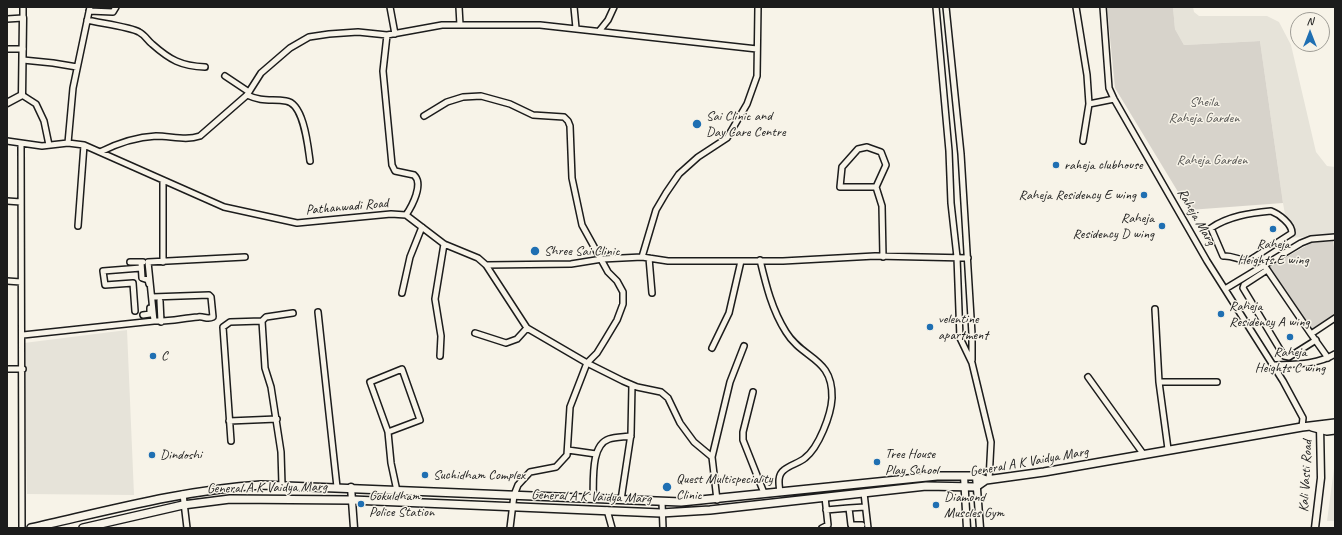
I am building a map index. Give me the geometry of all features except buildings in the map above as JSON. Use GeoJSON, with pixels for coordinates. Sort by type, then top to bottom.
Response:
{"type":"FeatureCollection","features":[{"type":"Feature","properties":{"kind":"main road","name":"General A K Vaidya Marg"},"geometry":{"type":"LineString","coordinates":[[1320,427],[1335,423]]}},
{"type":"Feature","properties":{"kind":"main road","name":"General A K Vaidya Marg"},"geometry":{"type":"LineString","coordinates":[[83,528],[183,505],[230,499],[352,500],[662,513],[710,510],[926,486],[976,487],[987,480],[1306,427],[1320,427],[1335,430]]}},
{"type":"Feature","properties":{"kind":"main road","name":"General A K Vaidya Marg"},"geometry":{"type":"LineString","coordinates":[[31,528],[183,494],[228,487],[282,485],[662,502],[717,500],[764,493],[937,476],[976,476]]}},
{"type":"Feature","properties":{"kind":"main road"},"geometry":{"type":"LineString","coordinates":[[976,476],[987,480]]}},
{"type":"Feature","properties":{"kind":"street"},"geometry":{"type":"LineString","coordinates":[[22,95],[23,7]]}},
{"type":"Feature","properties":{"kind":"street"},"geometry":{"type":"LineString","coordinates":[[68,143],[71,99],[90,9],[113,12],[116,7]]}},
{"type":"Feature","properties":{"kind":"street"},"geometry":{"type":"LineString","coordinates":[[390,7],[395,34]]}},
{"type":"Feature","properties":{"kind":"street"},"geometry":{"type":"LineString","coordinates":[[459,7],[460,25]]}},
{"type":"Feature","properties":{"kind":"street"},"geometry":{"type":"LineString","coordinates":[[574,7],[576,28]]}},
{"type":"Feature","properties":{"kind":"street"},"geometry":{"type":"LineString","coordinates":[[600,30],[608,20],[614,7]]}},
{"type":"Feature","properties":{"kind":"street"},"geometry":{"type":"LineString","coordinates":[[642,257],[656,210],[679,174],[698,156],[727,138],[747,104],[757,76],[758,7]]}},
{"type":"Feature","properties":{"kind":"street"},"geometry":{"type":"LineString","coordinates":[[936,7],[950,151],[951,203],[957,257],[960,338],[972,364],[991,442],[987,480]]}},
{"type":"Feature","properties":{"kind":"street"},"geometry":{"type":"LineString","coordinates":[[946,7],[968,258],[972,364]]}},
{"type":"Feature","properties":{"kind":"street"},"geometry":{"type":"LineString","coordinates":[[1076,7],[1087,75],[1089,104],[1083,141]]}},
{"type":"Feature","properties":{"kind":"street","name":"Raheja Marg"},"geometry":{"type":"LineString","coordinates":[[1103,7],[1109,88],[1114,99],[1225,289],[1273,365],[1303,418],[1306,427]]}},
{"type":"Feature","properties":{"kind":"street"},"geometry":{"type":"LineString","coordinates":[[7,19],[23,18]]}},
{"type":"Feature","properties":{"kind":"street"},"geometry":{"type":"LineString","coordinates":[[87,20],[138,31],[146,36],[150,42],[166,57],[180,64],[205,67]]}},
{"type":"Feature","properties":{"kind":"street"},"geometry":{"type":"LineString","coordinates":[[100,152],[121,142],[138,138],[157,136],[193,138],[200,136],[248,93],[261,73],[290,48],[309,37],[358,32],[387,35],[442,25],[540,25],[600,30],[757,49]]}},
{"type":"Feature","properties":{"kind":"street"},"geometry":{"type":"LineString","coordinates":[[387,35],[383,71],[392,164],[395,171],[414,175],[417,180],[415,200],[406,215]]}},
{"type":"Feature","properties":{"kind":"street"},"geometry":{"type":"LineString","coordinates":[[7,49],[23,49]]}},
{"type":"Feature","properties":{"kind":"street"},"geometry":{"type":"LineString","coordinates":[[23,60],[77,67]]}},
{"type":"Feature","properties":{"kind":"street"},"geometry":{"type":"LineString","coordinates":[[226,76],[258,100],[286,101],[292,102],[296,106],[305,130],[310,161]]}},
{"type":"Feature","properties":{"kind":"street"},"geometry":{"type":"LineString","coordinates":[[7,102],[22,95]]}},
{"type":"Feature","properties":{"kind":"street"},"geometry":{"type":"LineString","coordinates":[[22,95],[36,104],[44,120],[49,145]]}},
{"type":"Feature","properties":{"kind":"street"},"geometry":{"type":"LineString","coordinates":[[424,116],[446,102],[463,97],[481,96],[510,104],[533,115],[564,117],[570,126],[572,178],[582,225],[608,272],[617,281],[623,292],[623,304],[617,320],[597,353],[587,363],[570,407],[567,455],[556,466],[530,472],[518,485],[514,495],[510,528]]}},
{"type":"Feature","properties":{"kind":"street"},"geometry":{"type":"LineString","coordinates":[[1089,104],[1114,99]]}},
{"type":"Feature","properties":{"kind":"street","name":"Pathanwadi Road"},"geometry":{"type":"LineString","coordinates":[[7,141],[21,144],[49,145],[68,143],[84,145],[224,207],[297,223],[391,214],[406,215],[444,244],[478,258],[486,265],[527,328],[587,363],[632,385],[661,392],[668,398],[680,423],[694,442],[712,457]]}},
{"type":"Feature","properties":{"kind":"street"},"geometry":{"type":"LineString","coordinates":[[21,144],[21,282],[23,335],[21,369],[22,528]]}},
{"type":"Feature","properties":{"kind":"street"},"geometry":{"type":"LineString","coordinates":[[78,226],[84,145]]}},
{"type":"Feature","properties":{"kind":"street"},"geometry":{"type":"LineString","coordinates":[[876,187],[840,187],[842,167],[858,149],[867,147],[882,152],[886,164],[876,187],[882,206],[884,257]]}},
{"type":"Feature","properties":{"kind":"street"},"geometry":{"type":"LineString","coordinates":[[163,180],[163,262]]}},
{"type":"Feature","properties":{"kind":"street"},"geometry":{"type":"LineString","coordinates":[[7,201],[21,202]]}},
{"type":"Feature","properties":{"kind":"street"},"geometry":{"type":"LineString","coordinates":[[1271,211],[1279,216],[1292,230],[1292,233],[1285,239],[1250,260],[1243,261],[1230,255],[1223,256],[1211,228],[1221,222],[1243,215],[1271,211]]}},
{"type":"Feature","properties":{"kind":"street"},"geometry":{"type":"LineString","coordinates":[[402,293],[410,257],[422,227]]}},
{"type":"Feature","properties":{"kind":"street"},"geometry":{"type":"LineString","coordinates":[[1316,340],[1289,357],[1284,356],[1243,288],[1244,285],[1290,248],[1311,239],[1335,237]]}},
{"type":"Feature","properties":{"kind":"street"},"geometry":{"type":"LineString","coordinates":[[1285,239],[1290,248]]}},
{"type":"Feature","properties":{"kind":"street"},"geometry":{"type":"LineString","coordinates":[[440,356],[441,336],[435,299],[444,244]]}},
{"type":"Feature","properties":{"kind":"street"},"geometry":{"type":"LineString","coordinates":[[130,262],[163,262],[246,257]]}},
{"type":"Feature","properties":{"kind":"street"},"geometry":{"type":"LineString","coordinates":[[486,265],[571,264],[602,259],[642,257],[668,261],[783,261],[884,257],[968,258]]}},
{"type":"Feature","properties":{"kind":"street"},"geometry":{"type":"LineString","coordinates":[[649,258],[652,293]]}},
{"type":"Feature","properties":{"kind":"street"},"geometry":{"type":"LineString","coordinates":[[760,260],[775,313],[787,334],[824,368],[831,379],[832,400],[820,437],[807,457],[783,470],[779,479],[780,492]]}},
{"type":"Feature","properties":{"kind":"street"},"geometry":{"type":"LineString","coordinates":[[712,348],[729,313],[741,261]]}},
{"type":"Feature","properties":{"kind":"street"},"geometry":{"type":"LineString","coordinates":[[141,262],[142,278],[148,280],[150,312],[150,314],[143,315]]}},
{"type":"Feature","properties":{"kind":"street"},"geometry":{"type":"LineString","coordinates":[[148,262],[154,321]]}},
{"type":"Feature","properties":{"kind":"street"},"geometry":{"type":"LineString","coordinates":[[135,311],[134,284],[131,282],[105,284],[103,271],[141,268]]}},
{"type":"Feature","properties":{"kind":"street"},"geometry":{"type":"LineString","coordinates":[[1225,289],[1265,268]]}},
{"type":"Feature","properties":{"kind":"street"},"geometry":{"type":"LineString","coordinates":[[1265,268],[1328,358]]}},
{"type":"Feature","properties":{"kind":"street"},"geometry":{"type":"LineString","coordinates":[[7,281],[21,282]]}},
{"type":"Feature","properties":{"kind":"street"},"geometry":{"type":"LineString","coordinates":[[23,335],[154,321],[161,322],[213,317],[211,297],[209,295],[152,298]]}},
{"type":"Feature","properties":{"kind":"street"},"geometry":{"type":"LineString","coordinates":[[160,301],[161,322]]}},
{"type":"Feature","properties":{"kind":"street"},"geometry":{"type":"LineString","coordinates":[[1155,309],[1159,382],[1168,449]]}},
{"type":"Feature","properties":{"kind":"street"},"geometry":{"type":"LineString","coordinates":[[318,312],[337,487]]}},
{"type":"Feature","properties":{"kind":"street"},"geometry":{"type":"LineString","coordinates":[[231,441],[223,327],[230,322],[262,321],[266,317],[293,313]]}},
{"type":"Feature","properties":{"kind":"street"},"geometry":{"type":"LineString","coordinates":[[1311,334],[1335,318]]}},
{"type":"Feature","properties":{"kind":"street"},"geometry":{"type":"LineString","coordinates":[[262,321],[265,368],[271,387],[282,457],[282,485]]}},
{"type":"Feature","properties":{"kind":"street"},"geometry":{"type":"LineString","coordinates":[[475,333],[506,343],[517,338],[527,328]]}},
{"type":"Feature","properties":{"kind":"street"},"geometry":{"type":"LineString","coordinates":[[717,500],[712,457],[730,382],[744,346]]}},
{"type":"Feature","properties":{"kind":"street"},"geometry":{"type":"LineString","coordinates":[[1273,365],[1313,362],[1328,358],[1335,354]]}},
{"type":"Feature","properties":{"kind":"street"},"geometry":{"type":"LineString","coordinates":[[7,369],[21,369]]}},
{"type":"Feature","properties":{"kind":"street"},"geometry":{"type":"LineString","coordinates":[[388,432],[420,420],[402,369],[370,382],[388,432],[391,463],[397,491]]}},
{"type":"Feature","properties":{"kind":"street"},"geometry":{"type":"LineString","coordinates":[[1088,377],[1144,455]]}},
{"type":"Feature","properties":{"kind":"street"},"geometry":{"type":"LineString","coordinates":[[1159,382],[1217,382]]}},
{"type":"Feature","properties":{"kind":"street"},"geometry":{"type":"LineString","coordinates":[[621,500],[630,436],[632,385]]}},
{"type":"Feature","properties":{"kind":"street"},"geometry":{"type":"LineString","coordinates":[[753,392],[743,432],[744,440],[764,493]]}},
{"type":"Feature","properties":{"kind":"street"},"geometry":{"type":"LineString","coordinates":[[229,421],[277,419]]}},
{"type":"Feature","properties":{"kind":"street","name":"Kali Vasti Road"},"geometry":{"type":"LineString","coordinates":[[1315,528],[1321,478],[1320,427]]}},
{"type":"Feature","properties":{"kind":"street"},"geometry":{"type":"LineString","coordinates":[[593,499],[596,454],[599,445],[609,438],[630,436]]}},
{"type":"Feature","properties":{"kind":"street"},"geometry":{"type":"LineString","coordinates":[[568,450],[596,454]]}},
{"type":"Feature","properties":{"kind":"street"},"geometry":{"type":"LineString","coordinates":[[964,476],[967,528]]}},
{"type":"Feature","properties":{"kind":"street"},"geometry":{"type":"LineString","coordinates":[[976,476],[980,528]]}},
{"type":"Feature","properties":{"kind":"street"},"geometry":{"type":"LineString","coordinates":[[351,488],[354,528]]}},
{"type":"Feature","properties":{"kind":"street"},"geometry":{"type":"LineString","coordinates":[[864,493],[868,528]]}},
{"type":"Feature","properties":{"kind":"street"},"geometry":{"type":"LineString","coordinates":[[183,494],[183,505],[187,528]]}},
{"type":"Feature","properties":{"kind":"street"},"geometry":{"type":"LineString","coordinates":[[822,528],[828,525],[825,497]]}},
{"type":"Feature","properties":{"kind":"street"},"geometry":{"type":"LineString","coordinates":[[662,502],[664,528]]}},
{"type":"Feature","properties":{"kind":"street"},"geometry":{"type":"LineString","coordinates":[[826,510],[865,507]]}},
{"type":"Feature","properties":{"kind":"street"},"geometry":{"type":"LineString","coordinates":[[849,508],[851,525],[862,525]]}},
{"type":"Feature","properties":{"kind":"street"},"geometry":{"type":"LineString","coordinates":[[607,510],[612,528]]}},
{"type":"Feature","properties":{"kind":"shaded area"},"geometry":{"type":"Polygon","coordinates":[[[1173,7],[1193,7],[1194,12],[1199,16],[1267,16],[1279,22],[1290,43],[1290,52],[1293,52],[1316,152],[1327,166],[1335,167],[1335,235],[1289,238],[1260,41],[1184,45],[1175,29],[1173,7]]]}},
{"type":"Feature","properties":{"kind":"shaded area"},"geometry":{"type":"Polygon","coordinates":[[[127,330],[134,495],[27,494],[24,343],[127,330]]]}},
{"type":"Feature","properties":{"kind":"shaded area"},"geometry":{"type":"Polygon","coordinates":[[[1335,461],[1335,521],[1327,521],[1335,461]]]}},
{"type":"Feature","properties":{"kind":"green space","name":"Sheila Raheja Garden"},"geometry":{"type":"Polygon","coordinates":[[[1107,7],[1173,7],[1175,29],[1184,45],[1260,41],[1283,203],[1189,210],[1115,88],[1107,7]]]}},
{"type":"Feature","properties":{"kind":"green space"},"geometry":{"type":"Polygon","coordinates":[[[1333,241],[1335,253],[1335,321],[1311,334],[1269,267],[1311,243],[1333,241]]]}},
{"type":"Feature","properties":{"kind":"place","name":"Sai Clinic and Day Care Centre"},"geometry":{"type":"Point","coordinates":[697,124]}},
{"type":"Feature","properties":{"kind":"place","name":"raheja clubhouse"},"geometry":{"type":"Point","coordinates":[1056,165]}},
{"type":"Feature","properties":{"kind":"place","name":"Raheja Residency E wing"},"geometry":{"type":"Point","coordinates":[1144,195]}},
{"type":"Feature","properties":{"kind":"place","name":"Raheja Residency D wing"},"geometry":{"type":"Point","coordinates":[1162,226]}},
{"type":"Feature","properties":{"kind":"place","name":"Raheja Heights E wing"},"geometry":{"type":"Point","coordinates":[1273,229]}},
{"type":"Feature","properties":{"kind":"place","name":"Shree Sai Clinic"},"geometry":{"type":"Point","coordinates":[535,251]}},
{"type":"Feature","properties":{"kind":"place","name":"Raheja Residency A wing"},"geometry":{"type":"Point","coordinates":[1221,314]}},
{"type":"Feature","properties":{"kind":"place","name":"velentine apartment"},"geometry":{"type":"Point","coordinates":[930,327]}},
{"type":"Feature","properties":{"kind":"place","name":"Raheja Heights C wing"},"geometry":{"type":"Point","coordinates":[1290,337]}},
{"type":"Feature","properties":{"kind":"place","name":"C"},"geometry":{"type":"Point","coordinates":[153,356]}},
{"type":"Feature","properties":{"kind":"place","name":"Dindoshi"},"geometry":{"type":"Point","coordinates":[152,455]}},
{"type":"Feature","properties":{"kind":"place","name":"Tree House Play School"},"geometry":{"type":"Point","coordinates":[877,462]}},
{"type":"Feature","properties":{"kind":"place","name":"Suchidham Complex"},"geometry":{"type":"Point","coordinates":[425,475]}},
{"type":"Feature","properties":{"kind":"place","name":"Quest Multispeciality Clinic"},"geometry":{"type":"Point","coordinates":[667,487]}},
{"type":"Feature","properties":{"kind":"place","name":"Gokuldham Police Station"},"geometry":{"type":"Point","coordinates":[361,504]}},
{"type":"Feature","properties":{"kind":"place","name":"Diamond Muscles Gym"},"geometry":{"type":"Point","coordinates":[936,505]}},
{"type":"Feature","properties":{"kind":"park label","name":"Raheja Garden"},"geometry":{"type":"Point","coordinates":[1212,160]}}]}
